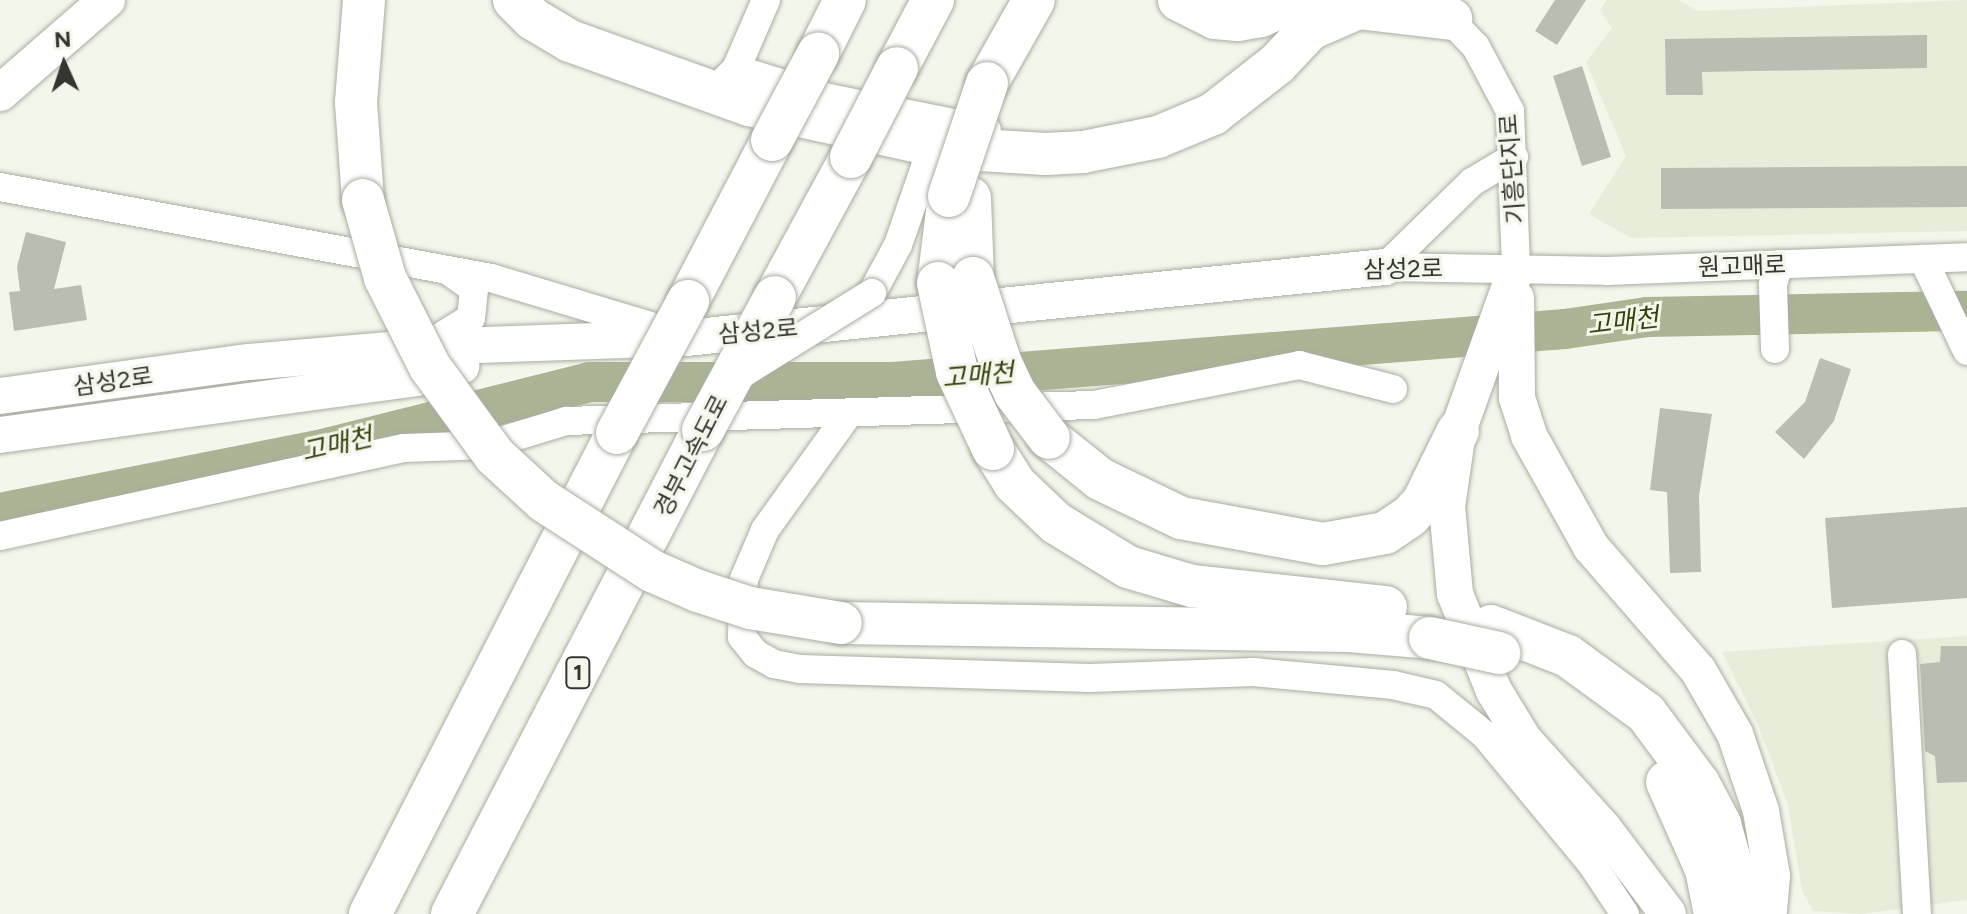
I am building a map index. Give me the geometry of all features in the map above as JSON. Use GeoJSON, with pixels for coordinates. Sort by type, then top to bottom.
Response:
{"type":"FeatureCollection","features":[{"type":"Feature","properties":{"kind":"highway"},"geometry":{"type":"LineString","coordinates":[[364,0],[356,102],[363,200],[385,278],[430,367],[495,456],[544,501],[652,571],[698,591],[750,608],[841,623],[1334,631],[1427,624]]}},
{"type":"Feature","properties":{"kind":"highway"},"geometry":{"type":"LineString","coordinates":[[514,0],[533,19],[570,41],[694,89],[741,86],[946,148],[1083,152],[1158,137],[1232,103],[1312,7]]}},
{"type":"Feature","properties":{"kind":"highway"},"geometry":{"type":"LineString","coordinates":[[370,914],[617,433],[687,319],[772,140],[845,0]]}},
{"type":"Feature","properties":{"kind":"highway","name":"경부고속도로"},"geometry":{"type":"LineString","coordinates":[[454,911],[703,430],[933,0]]}},
{"type":"Feature","properties":{"kind":"highway"},"geometry":{"type":"LineString","coordinates":[[1179,0],[1215,18],[1238,20],[1312,7],[1441,10]]}},
{"type":"Feature","properties":{"kind":"highway"},"geometry":{"type":"LineString","coordinates":[[1028,12],[994,85],[959,197],[956,281],[957,372],[993,449],[1015,484],[1056,523],[1102,555],[1155,578],[1427,624],[1568,656],[1646,713],[1693,775],[1720,824],[1745,914]]}},
{"type":"Feature","properties":{"kind":"highway"},"geometry":{"type":"LineString","coordinates":[[956,281],[1005,372],[1049,438],[1112,486],[1181,518],[1323,544],[1385,533],[1410,516],[1423,502],[1464,414]]}},
{"type":"Feature","properties":{"kind":"highway"},"geometry":{"type":"LineString","coordinates":[[1495,639],[1588,697],[1647,754],[1693,834],[1715,914]]}},
{"type":"Feature","properties":{"kind":"main road"},"geometry":{"type":"LineString","coordinates":[[0,93],[107,0]]}},
{"type":"Feature","properties":{"kind":"main road","name":"삼성2로"},"geometry":{"type":"LineString","coordinates":[[0,396],[249,362],[424,347],[542,341],[687,319],[1385,267]]}},
{"type":"Feature","properties":{"kind":"main road"},"geometry":{"type":"LineString","coordinates":[[1512,291],[1502,346],[1464,414],[1447,506],[1449,562],[1468,633],[1494,691],[1524,740],[1604,829],[1668,914]]}},
{"type":"Feature","properties":{"kind":"main road"},"geometry":{"type":"LineString","coordinates":[[0,435],[423,377],[542,341]]}},
{"type":"Feature","properties":{"kind":"main road"},"geometry":{"type":"LineString","coordinates":[[1502,346],[1517,398],[1564,507],[1591,547],[1698,670],[1749,761],[1772,876],[1769,914]]}},
{"type":"Feature","properties":{"kind":"main road"},"geometry":{"type":"LineString","coordinates":[[1464,414],[1492,387],[1517,398]]}},
{"type":"Feature","properties":{"kind":"street"},"geometry":{"type":"LineString","coordinates":[[760,2],[741,86],[829,98],[926,119],[1047,138],[1106,139],[1157,127],[1213,103],[1255,72],[1303,22],[1312,7]]}},
{"type":"Feature","properties":{"kind":"street","name":"기흥단지로"},"geometry":{"type":"LineString","coordinates":[[1441,10],[1501,88],[1514,128],[1512,291]]}},
{"type":"Feature","properties":{"kind":"street"},"geometry":{"type":"LineString","coordinates":[[728,383],[872,293],[898,245],[925,167],[946,148]]}},
{"type":"Feature","properties":{"kind":"street"},"geometry":{"type":"LineString","coordinates":[[1385,267],[1472,182],[1514,157]]}},
{"type":"Feature","properties":{"kind":"street"},"geometry":{"type":"LineString","coordinates":[[0,166],[37,194]]}},
{"type":"Feature","properties":{"kind":"street"},"geometry":{"type":"LineString","coordinates":[[0,187],[440,268],[565,298],[687,319]]}},
{"type":"Feature","properties":{"kind":"street","name":"원고매로"},"geometry":{"type":"LineString","coordinates":[[1512,291],[1776,274],[1927,269],[1967,257]]}},
{"type":"Feature","properties":{"kind":"street","name":"삼성2로"},"geometry":{"type":"LineString","coordinates":[[1385,267],[1512,291]]}},
{"type":"Feature","properties":{"kind":"street"},"geometry":{"type":"LineString","coordinates":[[424,347],[471,318],[475,303],[465,278],[440,268]]}},
{"type":"Feature","properties":{"kind":"street"},"geometry":{"type":"LineString","coordinates":[[1927,269],[1964,346]]}},
{"type":"Feature","properties":{"kind":"street"},"geometry":{"type":"LineString","coordinates":[[1775,349],[1776,274]]}},
{"type":"Feature","properties":{"kind":"street"},"geometry":{"type":"LineString","coordinates":[[0,536],[404,448],[487,445],[566,421],[793,410],[849,413],[1094,405],[1299,365],[1393,389]]}},
{"type":"Feature","properties":{"kind":"street"},"geometry":{"type":"LineString","coordinates":[[849,413],[765,530],[744,579],[742,637],[756,654],[774,664],[800,669],[1090,678],[1253,672],[1393,685],[1436,695],[1485,735],[1591,863],[1625,914]]}},
{"type":"Feature","properties":{"kind":"street"},"geometry":{"type":"LineString","coordinates":[[1902,654],[1917,914]]}},
{"type":"Feature","properties":{"kind":"shaded area"},"geometry":{"type":"Polygon","coordinates":[[[1607,0],[1679,0],[1698,11],[1967,0],[1967,231],[1631,238],[1589,214],[1626,156],[1586,62],[1612,28],[1600,10],[1607,0]]]}},
{"type":"Feature","properties":{"kind":"shaded area"},"geometry":{"type":"Polygon","coordinates":[[[1967,636],[1967,900],[1861,914],[1813,911],[1802,891],[1788,805],[1758,725],[1722,652],[1967,636]]]}},
{"type":"Feature","properties":{"kind":"building"},"geometry":{"type":"Polygon","coordinates":[[[1555,0],[1586,0],[1557,45],[1535,31],[1555,0]]]}},
{"type":"Feature","properties":{"kind":"building"},"geometry":{"type":"Polygon","coordinates":[[[1927,35],[1927,68],[1702,72],[1703,95],[1666,95],[1665,39],[1927,35]]]}},
{"type":"Feature","properties":{"kind":"building"},"geometry":{"type":"Polygon","coordinates":[[[1582,66],[1611,157],[1582,166],[1553,76],[1582,66]]]}},
{"type":"Feature","properties":{"kind":"building"},"geometry":{"type":"Polygon","coordinates":[[[1967,166],[1967,207],[1661,209],[1661,168],[1967,166]]]}},
{"type":"Feature","properties":{"kind":"building"},"geometry":{"type":"Polygon","coordinates":[[[26,232],[66,242],[54,289],[81,285],[87,320],[14,331],[9,292],[20,291],[17,267],[26,232]]]}},
{"type":"Feature","properties":{"kind":"building"},"geometry":{"type":"Polygon","coordinates":[[[1820,358],[1851,369],[1834,421],[1804,459],[1775,432],[1805,402],[1820,358]]]}},
{"type":"Feature","properties":{"kind":"building"},"geometry":{"type":"Polygon","coordinates":[[[1660,408],[1712,414],[1699,496],[1701,572],[1670,573],[1667,492],[1650,490],[1660,408]]]}},
{"type":"Feature","properties":{"kind":"building"},"geometry":{"type":"Polygon","coordinates":[[[1967,507],[1967,598],[1832,608],[1825,518],[1967,507]]]}},
{"type":"Feature","properties":{"kind":"building"},"geometry":{"type":"Polygon","coordinates":[[[1941,646],[1967,646],[1967,782],[1937,783],[1935,756],[1925,751],[1920,664],[1940,662],[1941,646]]]}},
{"type":"Feature","properties":{"kind":"waterway","name":"고매천"},"geometry":{"type":"LineString","coordinates":[[0,513],[319,450],[589,382],[893,382],[1565,329],[1647,317],[1967,311]]}}]}
